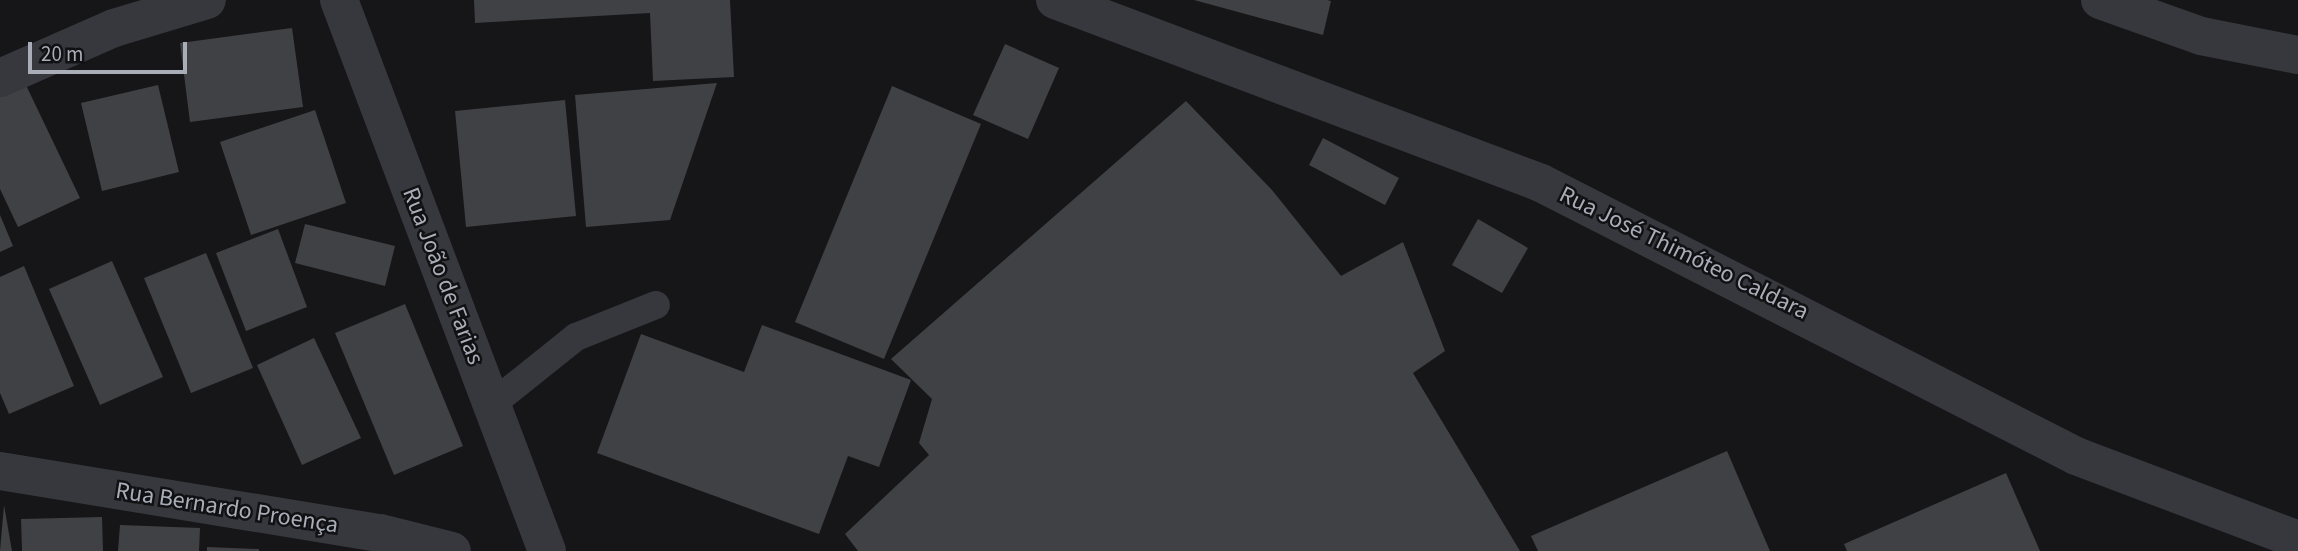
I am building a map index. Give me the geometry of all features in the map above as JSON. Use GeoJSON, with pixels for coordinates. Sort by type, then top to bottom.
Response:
{"type":"FeatureCollection","features":[{"type":"Feature","properties":{"kind":"street"},"geometry":{"type":"LineString","coordinates":[[0,78],[114,28],[207,0]]}},
{"type":"Feature","properties":{"kind":"street","name":"Rua João de Farias"},"geometry":{"type":"LineString","coordinates":[[339,0],[547,551]]}},
{"type":"Feature","properties":{"kind":"street","name":"Rua José Thimóteo Caldara"},"geometry":{"type":"LineString","coordinates":[[1055,0],[1541,183],[2076,456],[2298,540]]}},
{"type":"Feature","properties":{"kind":"street"},"geometry":{"type":"LineString","coordinates":[[2100,0],[2202,36],[2298,55]]}},
{"type":"Feature","properties":{"kind":"street","name":"Rua Bernardo Proença"},"geometry":{"type":"LineString","coordinates":[[0,471],[380,533],[452,551]]}},
{"type":"Feature","properties":{"kind":"lane"},"geometry":{"type":"LineString","coordinates":[[491,405],[576,337],[656,304]]}},
{"type":"Feature","properties":{"kind":"building"},"geometry":{"type":"Polygon","coordinates":[[[474,0],[730,0],[734,77],[653,81],[650,13],[475,23],[474,0]]]}},
{"type":"Feature","properties":{"kind":"building"},"geometry":{"type":"Polygon","coordinates":[[[1194,0],[1327,0],[1331,1],[1323,35],[1194,0]]]}},
{"type":"Feature","properties":{"kind":"building"},"geometry":{"type":"Polygon","coordinates":[[[292,28],[303,107],[190,122],[180,43],[292,28]]]}},
{"type":"Feature","properties":{"kind":"building"},"geometry":{"type":"Polygon","coordinates":[[[1005,44],[1059,68],[1028,139],[973,115],[1005,44]]]}},
{"type":"Feature","properties":{"kind":"building"},"geometry":{"type":"Polygon","coordinates":[[[25,83],[80,198],[18,227],[0,189],[0,95],[25,83]]]}},
{"type":"Feature","properties":{"kind":"building"},"geometry":{"type":"Polygon","coordinates":[[[717,83],[670,220],[586,227],[575,95],[717,83]]]}},
{"type":"Feature","properties":{"kind":"building"},"geometry":{"type":"Polygon","coordinates":[[[158,85],[179,172],[102,191],[81,103],[158,85]]]}},
{"type":"Feature","properties":{"kind":"building"},"geometry":{"type":"Polygon","coordinates":[[[892,86],[981,124],[884,359],[795,322],[892,86]]]}},
{"type":"Feature","properties":{"kind":"building"},"geometry":{"type":"Polygon","coordinates":[[[565,100],[576,216],[466,227],[455,111],[565,100]]]}},
{"type":"Feature","properties":{"kind":"building"},"geometry":{"type":"Polygon","coordinates":[[[1186,101],[1272,190],[1341,276],[1403,242],[1445,351],[1413,373],[1520,551],[858,551],[845,534],[929,455],[919,443],[932,399],[891,359],[1186,101]]]}},
{"type":"Feature","properties":{"kind":"building"},"geometry":{"type":"Polygon","coordinates":[[[315,110],[346,203],[251,235],[220,142],[315,110]]]}},
{"type":"Feature","properties":{"kind":"building"},"geometry":{"type":"Polygon","coordinates":[[[1323,138],[1399,178],[1385,205],[1309,165],[1323,138]]]}},
{"type":"Feature","properties":{"kind":"building"},"geometry":{"type":"Polygon","coordinates":[[[0,215],[13,246],[0,252],[0,215]]]}},
{"type":"Feature","properties":{"kind":"building"},"geometry":{"type":"Polygon","coordinates":[[[1478,219],[1528,248],[1502,293],[1452,265],[1478,219]]]}},
{"type":"Feature","properties":{"kind":"building"},"geometry":{"type":"Polygon","coordinates":[[[305,224],[395,246],[385,286],[295,263],[305,224]]]}},
{"type":"Feature","properties":{"kind":"building"},"geometry":{"type":"Polygon","coordinates":[[[278,229],[307,307],[246,331],[216,253],[278,229]]]}},
{"type":"Feature","properties":{"kind":"building"},"geometry":{"type":"Polygon","coordinates":[[[206,253],[253,368],[191,393],[144,278],[206,253]]]}},
{"type":"Feature","properties":{"kind":"building"},"geometry":{"type":"Polygon","coordinates":[[[112,261],[163,377],[100,405],[49,289],[112,261]]]}},
{"type":"Feature","properties":{"kind":"building"},"geometry":{"type":"Polygon","coordinates":[[[24,266],[74,386],[9,414],[0,393],[0,277],[24,266]]]}},
{"type":"Feature","properties":{"kind":"building"},"geometry":{"type":"Polygon","coordinates":[[[405,304],[463,446],[394,475],[335,333],[405,304]]]}},
{"type":"Feature","properties":{"kind":"building"},"geometry":{"type":"Polygon","coordinates":[[[762,325],[911,380],[879,467],[848,456],[819,534],[597,453],[641,334],[744,372],[762,325]]]}},
{"type":"Feature","properties":{"kind":"building"},"geometry":{"type":"Polygon","coordinates":[[[314,338],[361,438],[302,465],[257,365],[314,338]]]}},
{"type":"Feature","properties":{"kind":"building"},"geometry":{"type":"Polygon","coordinates":[[[1727,451],[1770,551],[1538,551],[1531,536],[1727,451]]]}},
{"type":"Feature","properties":{"kind":"building"},"geometry":{"type":"Polygon","coordinates":[[[2006,473],[2040,551],[1847,551],[1844,544],[2006,473]]]}},
{"type":"Feature","properties":{"kind":"building"},"geometry":{"type":"Polygon","coordinates":[[[4,505],[12,551],[0,551],[4,505]]]}},
{"type":"Feature","properties":{"kind":"building"},"geometry":{"type":"Polygon","coordinates":[[[102,517],[103,551],[22,551],[21,519],[102,517]]]}},
{"type":"Feature","properties":{"kind":"building"},"geometry":{"type":"Polygon","coordinates":[[[120,525],[200,528],[199,551],[118,551],[120,525]]]}},
{"type":"Feature","properties":{"kind":"building"},"geometry":{"type":"Polygon","coordinates":[[[207,547],[259,549],[259,551],[207,551],[207,547]]]}}]}
